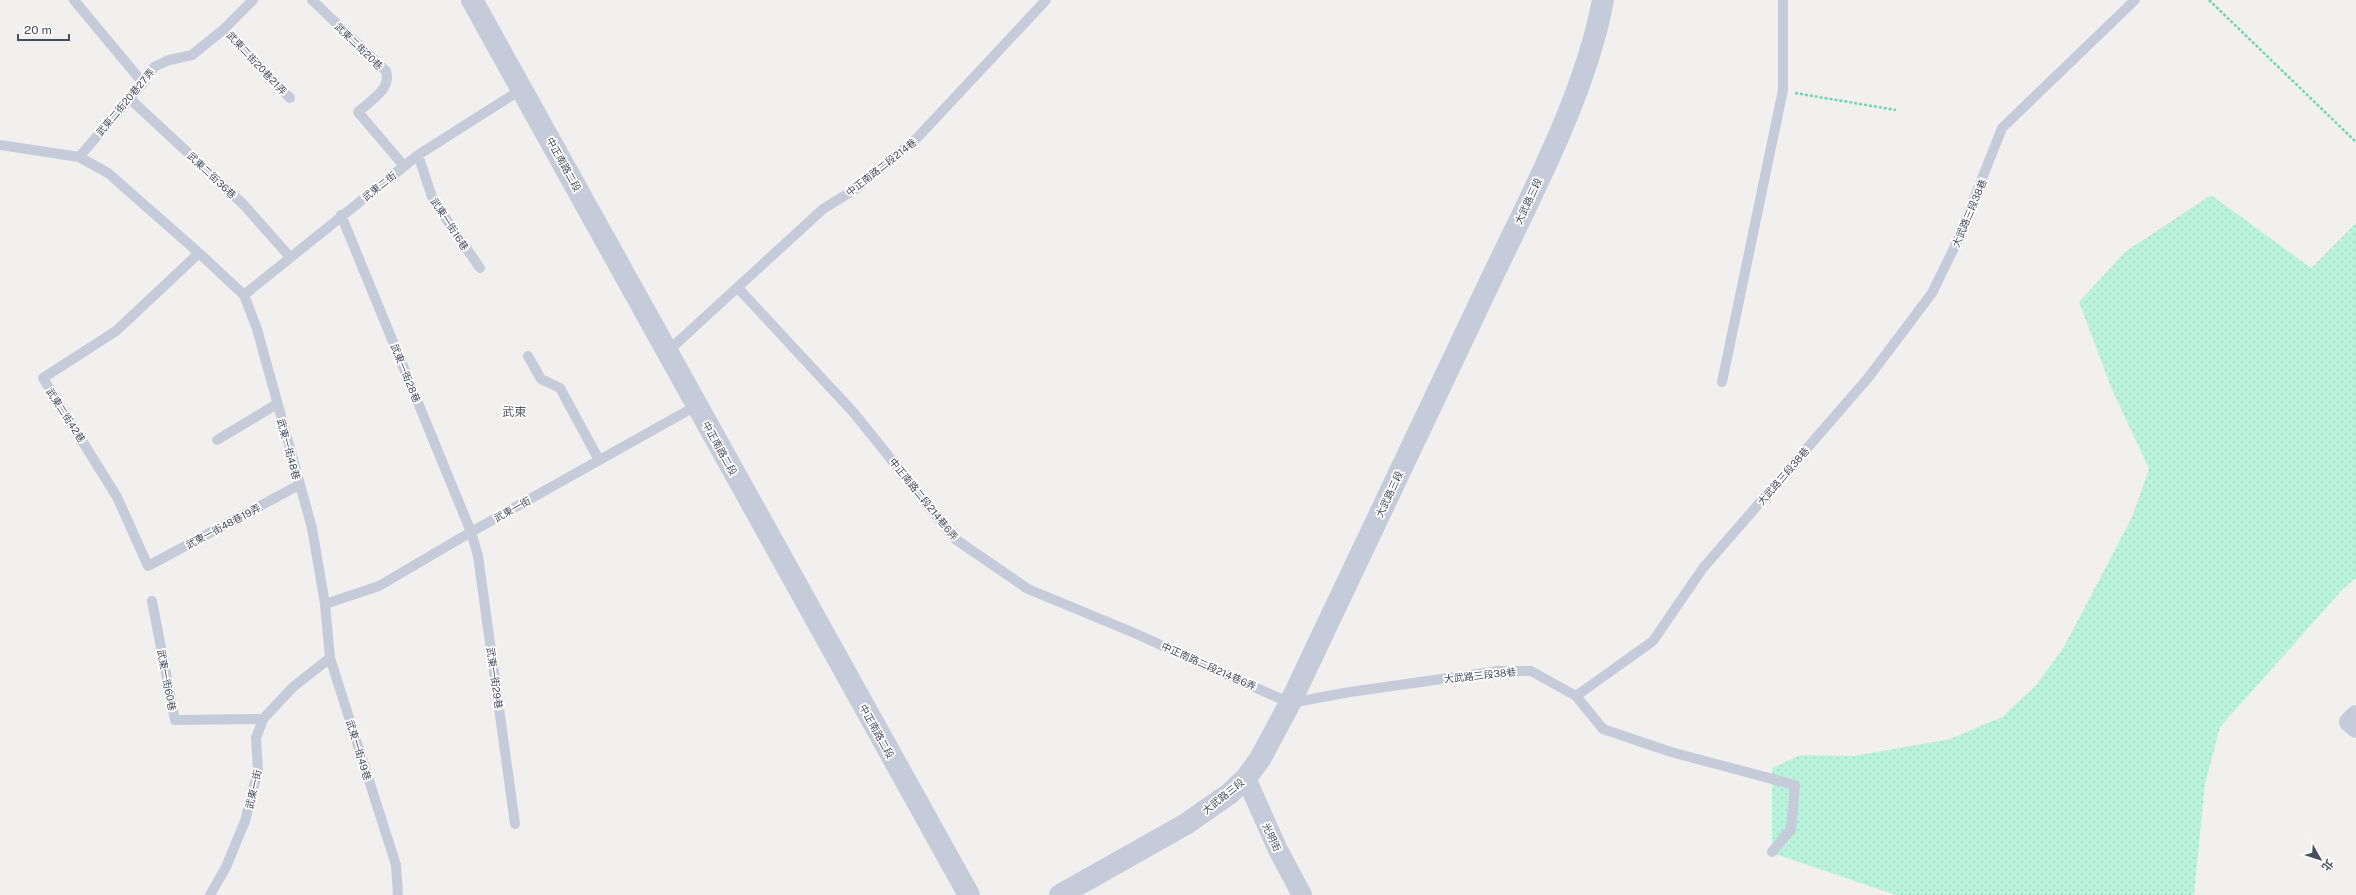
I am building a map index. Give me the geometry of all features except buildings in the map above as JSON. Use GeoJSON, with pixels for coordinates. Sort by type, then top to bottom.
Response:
{"type":"FeatureCollection","features":[{"type":"Feature","properties":{"kind":"street","name":"中正南路二段"},"geometry":{"type":"LineString","coordinates":[[472,0],[696,406],[969,895]]}},
{"type":"Feature","properties":{"kind":"street","name":"大武路三段"},"geometry":{"type":"LineString","coordinates":[[1060,895],[1206,811],[1246,778],[1264,753],[1290,703],[1529,200],[1577,88],[1589,55],[1603,0]]}},
{"type":"Feature","properties":{"kind":"street"},"geometry":{"type":"LineString","coordinates":[[2356,715],[2349,722],[2356,728]]}},
{"type":"Feature","properties":{"kind":"street","name":"光明街"},"geometry":{"type":"LineString","coordinates":[[1246,778],[1278,850],[1302,895]]}},
{"type":"Feature","properties":{"kind":"lane"},"geometry":{"type":"LineString","coordinates":[[74,0],[143,83]]}},
{"type":"Feature","properties":{"kind":"lane","name":"武東二街20巷27弄"},"geometry":{"type":"LineString","coordinates":[[79,158],[143,83],[154,66],[170,60],[192,55],[224,29],[253,0]]}},
{"type":"Feature","properties":{"kind":"lane","name":"武東二街20巷"},"geometry":{"type":"LineString","coordinates":[[312,0],[386,72],[388,79],[386,86],[358,112],[404,166]]}},
{"type":"Feature","properties":{"kind":"lane","name":"中正南路二段214巷"},"geometry":{"type":"LineString","coordinates":[[667,352],[823,209],[857,188],[918,137],[1046,0]]}},
{"type":"Feature","properties":{"kind":"lane"},"geometry":{"type":"LineString","coordinates":[[1722,382],[1783,90],[1783,0]]}},
{"type":"Feature","properties":{"kind":"lane","name":"大武路三段38巷"},"geometry":{"type":"LineString","coordinates":[[1290,703],[1350,692],[1498,672],[1531,671],[1576,696],[1653,641],[1703,568],[1868,378],[1932,293],[1957,242],[2002,128],[2135,0]]}},
{"type":"Feature","properties":{"kind":"lane","name":"武東二街20巷21弄"},"geometry":{"type":"LineString","coordinates":[[224,29],[290,98]]}},
{"type":"Feature","properties":{"kind":"lane","name":"武東二街"},"geometry":{"type":"LineString","coordinates":[[244,295],[341,215],[418,155],[522,89]]}},
{"type":"Feature","properties":{"kind":"lane","name":"武東二街36巷"},"geometry":{"type":"LineString","coordinates":[[129,98],[243,204],[290,257]]}},
{"type":"Feature","properties":{"kind":"lane"},"geometry":{"type":"LineString","coordinates":[[0,145],[79,158],[108,173],[199,253],[244,295]]}},
{"type":"Feature","properties":{"kind":"lane","name":"武東一街16巷"},"geometry":{"type":"LineString","coordinates":[[418,155],[433,200],[480,268]]}},
{"type":"Feature","properties":{"kind":"lane","name":"武東一街28巷"},"geometry":{"type":"LineString","coordinates":[[341,215],[471,532]]}},
{"type":"Feature","properties":{"kind":"lane","name":"武東二街42巷"},"geometry":{"type":"LineString","coordinates":[[148,566],[117,497],[43,378],[116,331],[199,253]]}},
{"type":"Feature","properties":{"kind":"lane","name":"中正南路二段214巷6弄"},"geometry":{"type":"LineString","coordinates":[[738,288],[854,413],[955,539],[1028,589],[1132,632],[1290,703]]}},
{"type":"Feature","properties":{"kind":"lane","name":"武東一街48巷"},"geometry":{"type":"LineString","coordinates":[[244,295],[257,329],[312,528],[325,604]]}},
{"type":"Feature","properties":{"kind":"lane"},"geometry":{"type":"LineString","coordinates":[[528,356],[541,379],[560,388],[599,460]]}},
{"type":"Feature","properties":{"kind":"lane"},"geometry":{"type":"LineString","coordinates":[[217,440],[277,404]]}},
{"type":"Feature","properties":{"kind":"lane","name":"武東一街"},"geometry":{"type":"LineString","coordinates":[[325,604],[378,586],[696,406]]}},
{"type":"Feature","properties":{"kind":"lane","name":"武東一街48巷19弄"},"geometry":{"type":"LineString","coordinates":[[148,566],[299,485]]}},
{"type":"Feature","properties":{"kind":"lane","name":"武東一街29巷"},"geometry":{"type":"LineString","coordinates":[[471,532],[479,563],[515,824]]}},
{"type":"Feature","properties":{"kind":"lane","name":"武東一街60巷"},"geometry":{"type":"LineString","coordinates":[[152,601],[175,720],[264,718]]}},
{"type":"Feature","properties":{"kind":"lane","name":"武東一街49巷"},"geometry":{"type":"LineString","coordinates":[[325,604],[330,658],[396,866],[398,895]]}},
{"type":"Feature","properties":{"kind":"lane","name":"武東一街"},"geometry":{"type":"LineString","coordinates":[[210,895],[226,867],[245,821],[258,770],[256,738],[264,718],[293,687],[330,658]]}},
{"type":"Feature","properties":{"kind":"lane"},"geometry":{"type":"LineString","coordinates":[[1576,696],[1603,729],[1671,752],[1795,785],[1791,829],[1772,852]]}},
{"type":"Feature","properties":{"kind":"path"},"geometry":{"type":"LineString","coordinates":[[2209,0],[2356,142]]}},
{"type":"Feature","properties":{"kind":"path"},"geometry":{"type":"LineString","coordinates":[[1783,90],[1896,110]]}},
{"type":"Feature","properties":{"kind":"green space"},"geometry":{"type":"Polygon","coordinates":[[[2211,195],[2311,268],[2356,223],[2356,578],[2342,590],[2220,727],[2205,784],[2194,895],[1896,895],[1772,853],[1772,768],[1800,755],[1853,756],[1950,739],[2002,717],[2036,685],[2064,647],[2132,517],[2149,469],[2111,387],[2079,302],[2125,252],[2211,195]]]}},
{"type":"Feature","properties":{"kind":"district","name":"武東"},"geometry":{"type":"Point","coordinates":[514,412]}}]}
